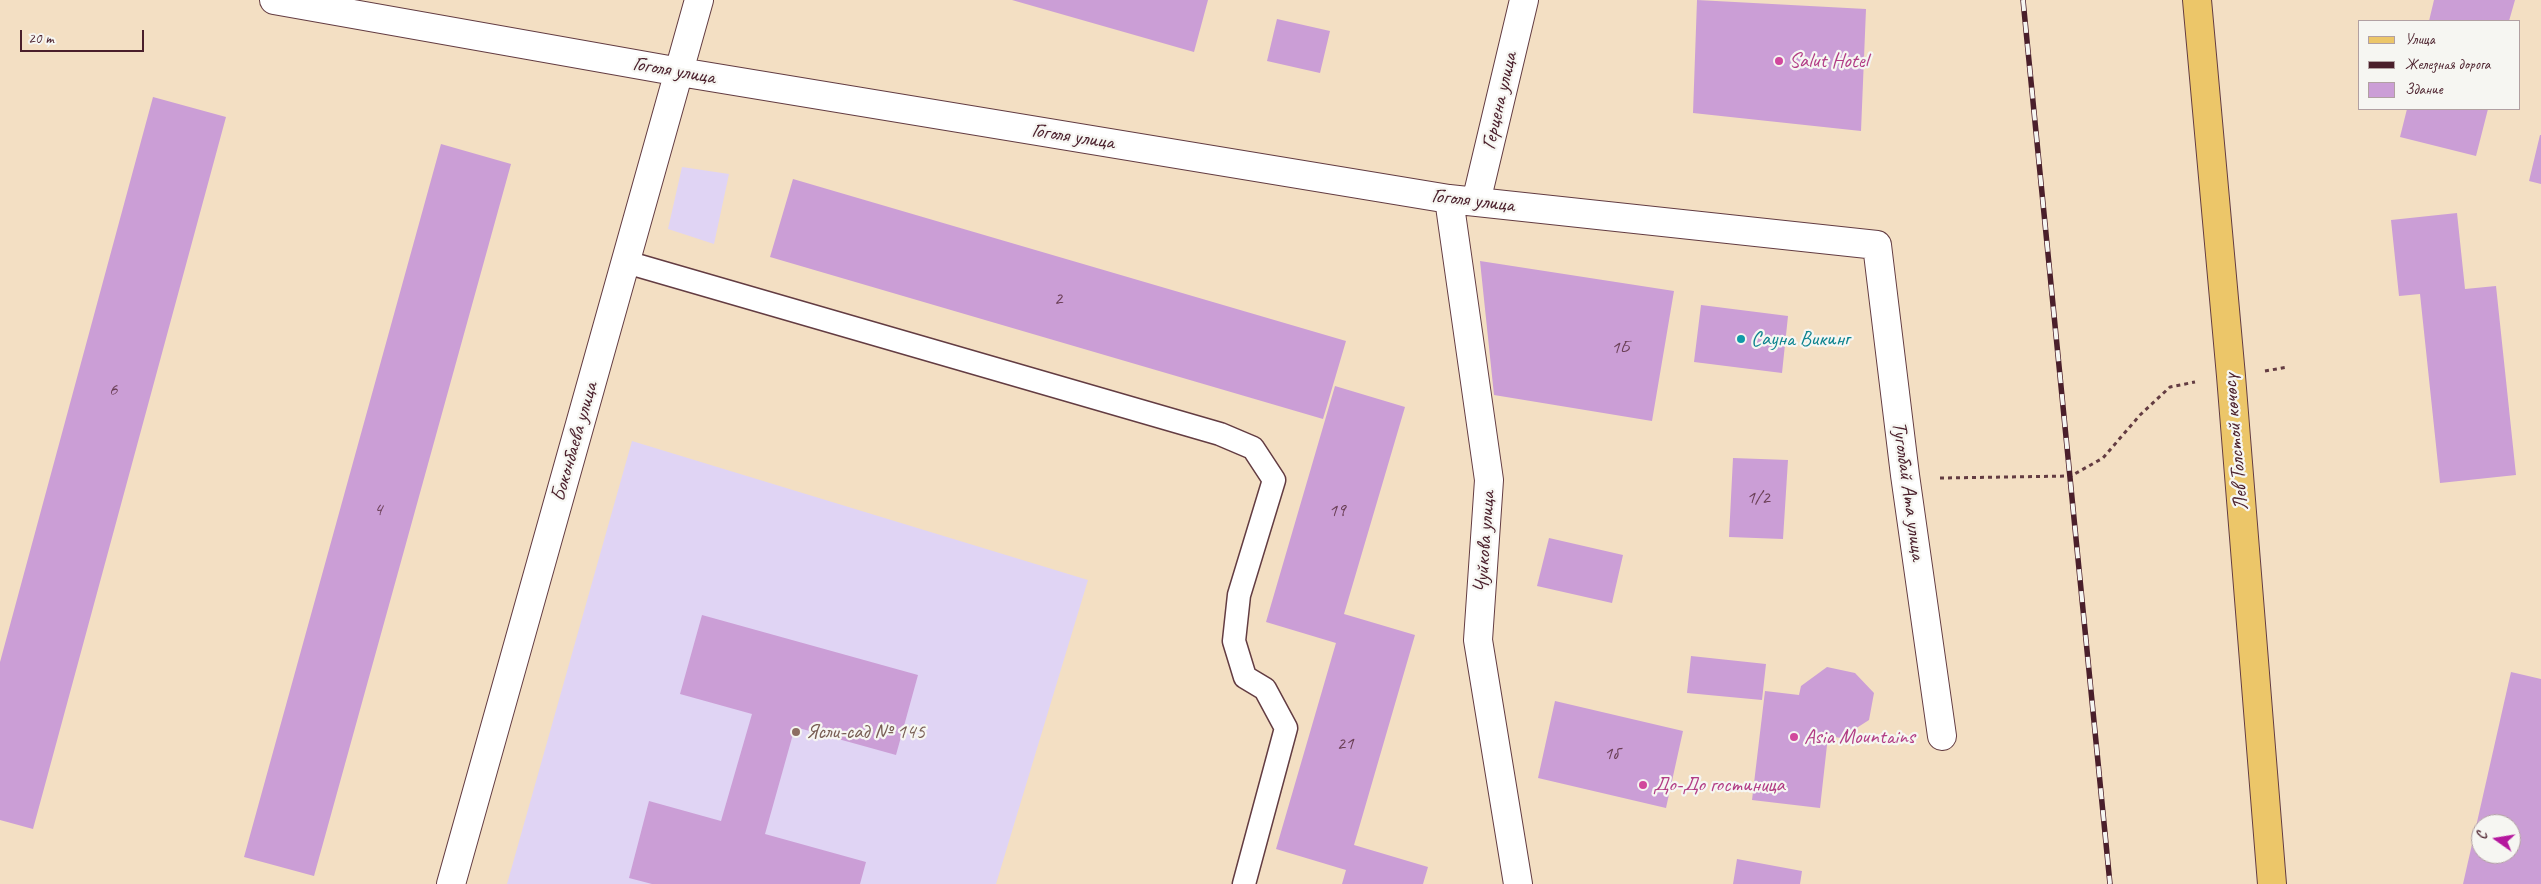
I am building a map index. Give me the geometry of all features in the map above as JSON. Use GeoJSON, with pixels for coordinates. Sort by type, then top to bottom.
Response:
{"type":"FeatureCollection","features":[{"type":"Feature","properties":{"kind":"main road","name":"Лев Толстой көчөсү"},"geometry":{"type":"LineString","coordinates":[[2196,0],[2231,376],[2272,884]]}},
{"type":"Feature","properties":{"kind":"street","name":"Гоголя улица"},"geometry":{"type":"LineString","coordinates":[[274,0],[680,72],[1449,199],[1877,245]]}},
{"type":"Feature","properties":{"kind":"street","name":"Боконбаева улица"},"geometry":{"type":"LineString","coordinates":[[451,884],[699,0]]}},
{"type":"Feature","properties":{"kind":"street","name":"Герцена улица"},"geometry":{"type":"LineString","coordinates":[[1476,202],[1524,0]]}},
{"type":"Feature","properties":{"kind":"street","name":"Чуйкова улица"},"geometry":{"type":"LineString","coordinates":[[1449,199],[1489,480],[1478,640],[1518,884]]}},
{"type":"Feature","properties":{"kind":"street","name":"Туголбай Ата улица"},"geometry":{"type":"LineString","coordinates":[[1877,245],[1905,475],[1942,736]]}},
{"type":"Feature","properties":{"kind":"lane"},"geometry":{"type":"LineString","coordinates":[[626,262],[1211,431],[1253,448],[1274,480],[1239,595],[1234,641],[1245,677],[1265,689],[1286,728],[1244,884]]}},
{"type":"Feature","properties":{"kind":"path"},"geometry":{"type":"LineString","coordinates":[[1951,479],[2071,476],[2104,458],[2140,414],[2170,387],[2288,367]]}},
{"type":"Feature","properties":{"kind":"shaded area"},"geometry":{"type":"Polygon","coordinates":[[[682,167],[729,174],[714,244],[668,229],[682,167]]]}},
{"type":"Feature","properties":{"kind":"shaded area","name":"Ясли-сад № 145"},"geometry":{"type":"Polygon","coordinates":[[[632,441],[1088,580],[996,884],[507,884],[632,441]]]}},
{"type":"Feature","properties":{"kind":"building"},"geometry":{"type":"Polygon","coordinates":[[[1012,0],[1208,0],[1194,52],[1012,0]]]}},
{"type":"Feature","properties":{"kind":"building","name":"Salut Hotel"},"geometry":{"type":"Polygon","coordinates":[[[1697,0],[1866,9],[1861,131],[1693,113],[1697,0]]]}},
{"type":"Feature","properties":{"kind":"building"},"geometry":{"type":"Polygon","coordinates":[[[2434,0],[2515,0],[2509,20],[2429,20],[2434,0]]]}},
{"type":"Feature","properties":{"kind":"building"},"geometry":{"type":"Polygon","coordinates":[[[1277,19],[1330,31],[1320,73],[1267,61],[1277,19]]]}},
{"type":"Feature","properties":{"kind":"building"},"geometry":{"type":"Polygon","coordinates":[[[153,97],[226,117],[33,829],[0,820],[0,662],[153,97]]]}},
{"type":"Feature","properties":{"kind":"building"},"geometry":{"type":"Polygon","coordinates":[[[2407,110],[2488,110],[2476,156],[2400,137],[2407,110]]]}},
{"type":"Feature","properties":{"kind":"building"},"geometry":{"type":"Polygon","coordinates":[[[2541,135],[2541,184],[2529,181],[2541,135]]]}},
{"type":"Feature","properties":{"kind":"building"},"geometry":{"type":"Polygon","coordinates":[[[441,144],[511,164],[314,876],[244,857],[441,144]]]}},
{"type":"Feature","properties":{"kind":"building"},"geometry":{"type":"Polygon","coordinates":[[[793,179],[1346,341],[1323,419],[770,257],[793,179]]]}},
{"type":"Feature","properties":{"kind":"building"},"geometry":{"type":"Polygon","coordinates":[[[2457,213],[2465,289],[2496,286],[2516,475],[2440,483],[2420,294],[2399,296],[2391,220],[2457,213]]]}},
{"type":"Feature","properties":{"kind":"building"},"geometry":{"type":"Polygon","coordinates":[[[1480,261],[1674,291],[1652,421],[1494,395],[1480,261]]]}},
{"type":"Feature","properties":{"kind":"building","name":"Сауна Викинг"},"geometry":{"type":"Polygon","coordinates":[[[1701,305],[1788,316],[1782,373],[1694,362],[1701,305]]]}},
{"type":"Feature","properties":{"kind":"building"},"geometry":{"type":"Polygon","coordinates":[[[1335,386],[1405,407],[1344,614],[1415,635],[1354,845],[1428,867],[1423,884],[1342,884],[1346,870],[1276,849],[1336,643],[1266,622],[1335,386]]]}},
{"type":"Feature","properties":{"kind":"building"},"geometry":{"type":"Polygon","coordinates":[[[1733,458],[1788,460],[1783,539],[1729,537],[1733,458]]]}},
{"type":"Feature","properties":{"kind":"building"},"geometry":{"type":"Polygon","coordinates":[[[1549,538],[1623,555],[1612,603],[1537,586],[1549,538]]]}},
{"type":"Feature","properties":{"kind":"building","name":"Ясли-сад № 145"},"geometry":{"type":"Polygon","coordinates":[[[702,615],[918,675],[896,755],[795,727],[765,834],[866,862],[860,884],[652,884],[629,878],[649,801],[721,821],[752,714],[680,694],[702,615]]]}},
{"type":"Feature","properties":{"kind":"building"},"geometry":{"type":"Polygon","coordinates":[[[1691,656],[1766,664],[1762,700],[1687,693],[1691,656]]]}},
{"type":"Feature","properties":{"kind":"building","name":"Asia Mountains"},"geometry":{"type":"Polygon","coordinates":[[[1827,667],[1855,673],[1874,693],[1869,720],[1841,738],[1828,736],[1820,808],[1752,800],[1765,691],[1799,695],[1801,686],[1827,667]]]}},
{"type":"Feature","properties":{"kind":"building"},"geometry":{"type":"Polygon","coordinates":[[[2511,672],[2541,679],[2541,884],[2463,884],[2471,849],[2471,864],[2521,864],[2521,814],[2479,814],[2511,672]]]}},
{"type":"Feature","properties":{"kind":"building"},"geometry":{"type":"Polygon","coordinates":[[[1555,701],[1683,731],[1666,808],[1538,778],[1555,701]]]}},
{"type":"Feature","properties":{"kind":"building"},"geometry":{"type":"Polygon","coordinates":[[[1737,859],[1802,871],[1800,884],[1733,884],[1737,859]]]}},
{"type":"Feature","properties":{"kind":"railway"},"geometry":{"type":"LineString","coordinates":[[2023,0],[2110,884]]}},
{"type":"Feature","properties":{"kind":"place","name":"Salut Hotel"},"geometry":{"type":"Point","coordinates":[1779,61]}},
{"type":"Feature","properties":{"kind":"place","name":"Сауна Викинг"},"geometry":{"type":"Point","coordinates":[1741,339]}},
{"type":"Feature","properties":{"kind":"place","name":"Ясли-сад № 145"},"geometry":{"type":"Point","coordinates":[796,732]}},
{"type":"Feature","properties":{"kind":"place","name":"Asia Mountains"},"geometry":{"type":"Point","coordinates":[1794,737]}},
{"type":"Feature","properties":{"kind":"place","name":"До-До гостиница"},"geometry":{"type":"Point","coordinates":[1643,785]}}]}
